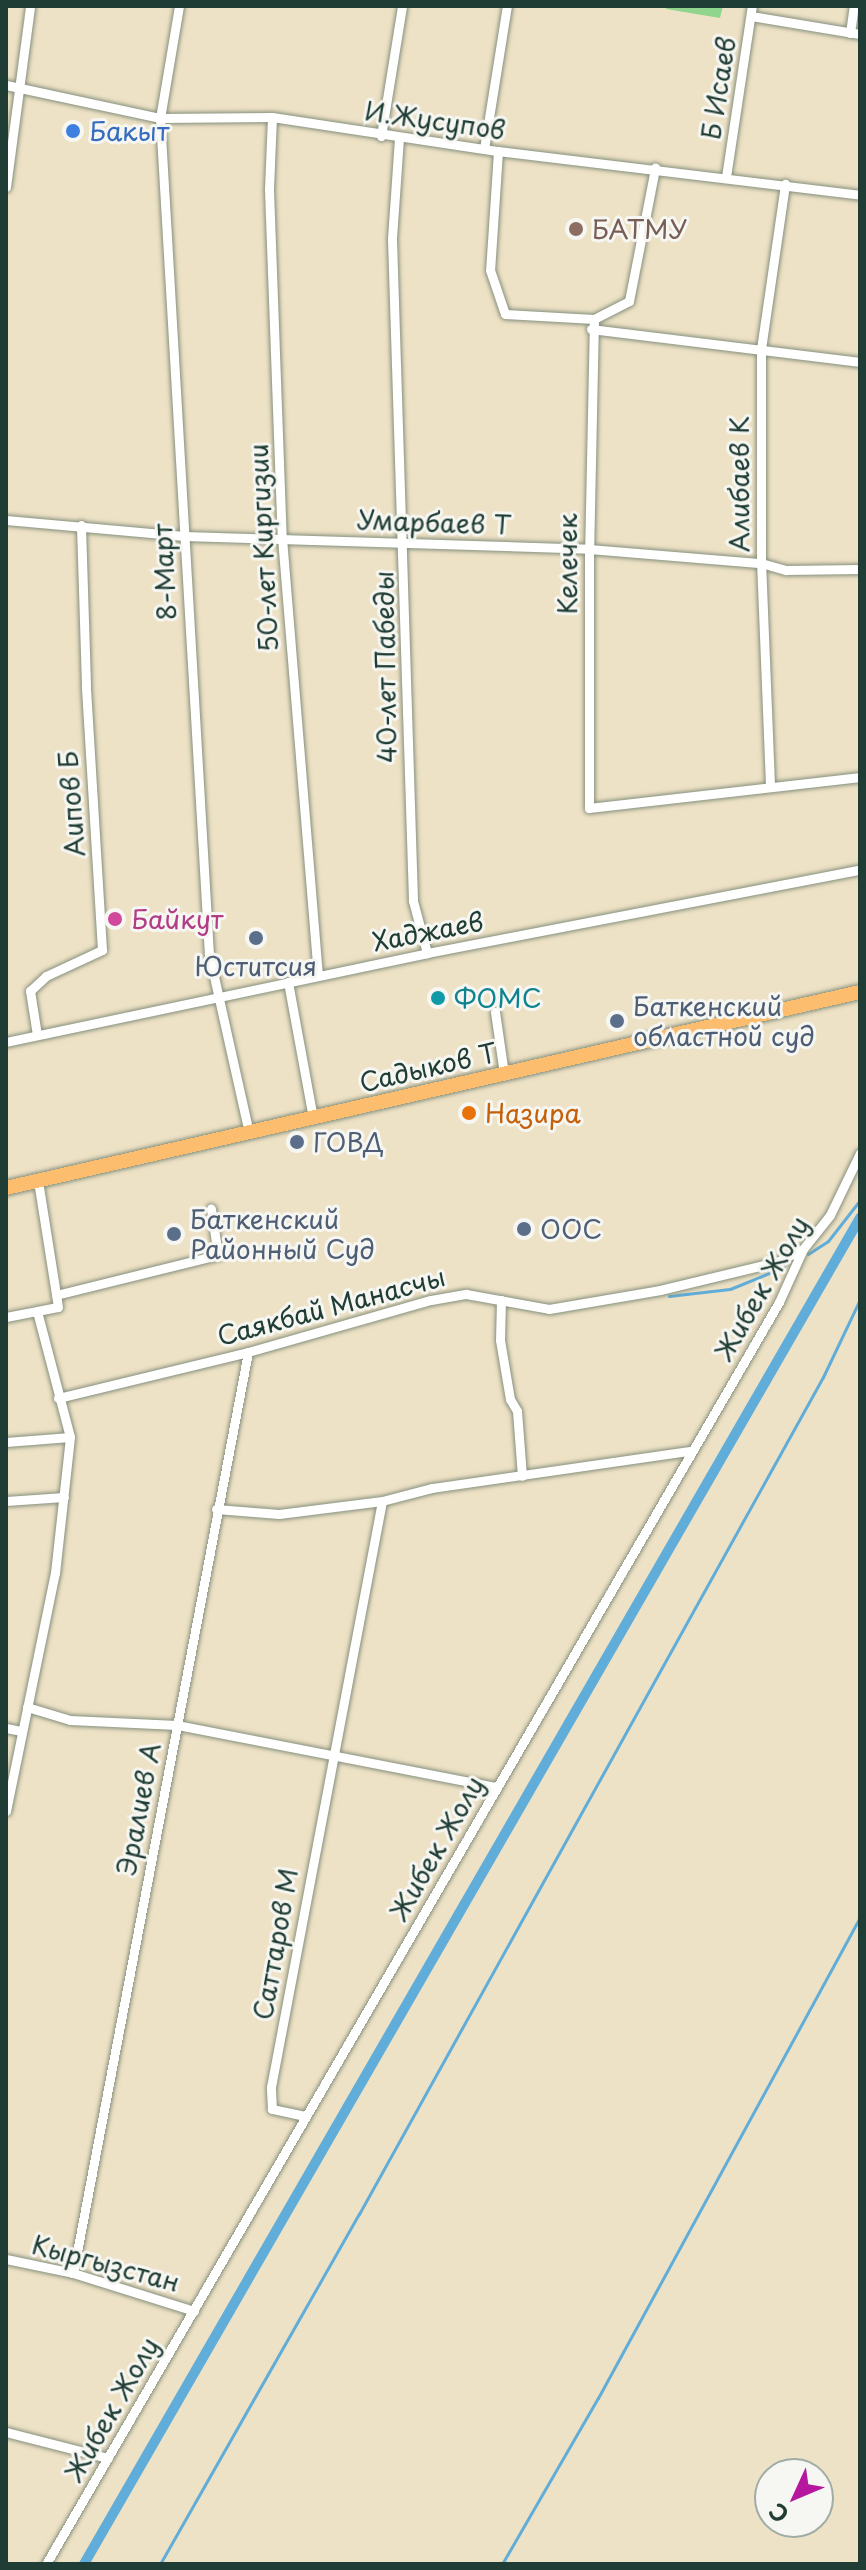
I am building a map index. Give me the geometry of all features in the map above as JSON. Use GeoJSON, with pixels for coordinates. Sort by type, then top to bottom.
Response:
{"type":"FeatureCollection","features":[{"type":"Feature","properties":{"kind":"highway","name":"Садыков Т"},"geometry":{"type":"LineString","coordinates":[[6,1188],[860,992]]}},
{"type":"Feature","properties":{"kind":"street"},"geometry":{"type":"LineString","coordinates":[[6,187],[30,6]]}},
{"type":"Feature","properties":{"kind":"street","name":"8-Март"},"geometry":{"type":"LineString","coordinates":[[179,6],[160,118],[209,954],[249,1133]]}},
{"type":"Feature","properties":{"kind":"street"},"geometry":{"type":"LineString","coordinates":[[381,136],[402,6]]}},
{"type":"Feature","properties":{"kind":"street"},"geometry":{"type":"LineString","coordinates":[[484,149],[507,6]]}},
{"type":"Feature","properties":{"kind":"street"},"geometry":{"type":"LineString","coordinates":[[751,11],[855,33],[854,6]]}},
{"type":"Feature","properties":{"kind":"street","name":"Б Исаев"},"geometry":{"type":"LineString","coordinates":[[726,177],[751,11]]}},
{"type":"Feature","properties":{"kind":"street","name":"И.Жусупов"},"geometry":{"type":"LineString","coordinates":[[6,85],[160,118],[272,117],[381,136],[860,195]]}},
{"type":"Feature","properties":{"kind":"street","name":"50-лет Киргизии"},"geometry":{"type":"LineString","coordinates":[[272,117],[269,190],[282,538],[318,976]]}},
{"type":"Feature","properties":{"kind":"street","name":"40-лет Пабеды"},"geometry":{"type":"LineString","coordinates":[[399,138],[392,239],[413,901],[427,953]]}},
{"type":"Feature","properties":{"kind":"street"},"geometry":{"type":"LineString","coordinates":[[498,151],[490,270],[505,314],[860,362]]}},
{"type":"Feature","properties":{"kind":"street"},"geometry":{"type":"LineString","coordinates":[[593,324],[629,301],[655,168]]}},
{"type":"Feature","properties":{"kind":"street","name":"Алибаев К"},"geometry":{"type":"LineString","coordinates":[[770,785],[761,563],[761,349],[785,184]]}},
{"type":"Feature","properties":{"kind":"street","name":"Келечек"},"geometry":{"type":"LineString","coordinates":[[593,324],[589,808],[770,785]]}},
{"type":"Feature","properties":{"kind":"street","name":"Умарбаев Т"},"geometry":{"type":"LineString","coordinates":[[6,520],[184,536],[589,549],[761,563],[786,570],[860,569]]}},
{"type":"Feature","properties":{"kind":"street","name":"Аипов Б"},"geometry":{"type":"LineString","coordinates":[[37,1035],[30,991],[46,976],[102,950],[86,685],[81,525]]}},
{"type":"Feature","properties":{"kind":"street"},"geometry":{"type":"LineString","coordinates":[[770,785],[860,777]]}},
{"type":"Feature","properties":{"kind":"street","name":"Хаджаев"},"geometry":{"type":"LineString","coordinates":[[6,1042],[427,953],[860,870]]}},
{"type":"Feature","properties":{"kind":"street"},"geometry":{"type":"LineString","coordinates":[[288,982],[313,1118]]}},
{"type":"Feature","properties":{"kind":"street"},"geometry":{"type":"LineString","coordinates":[[495,1012],[504,1074]]}},
{"type":"Feature","properties":{"kind":"street","name":"Жибек Жолу"},"geometry":{"type":"LineString","coordinates":[[46,2564],[779,1302],[803,1249],[830,1215],[860,1153]]}},
{"type":"Feature","properties":{"kind":"street"},"geometry":{"type":"LineString","coordinates":[[6,1317],[58,1307],[38,1181]]}},
{"type":"Feature","properties":{"kind":"street"},"geometry":{"type":"LineString","coordinates":[[56,1295],[218,1255],[211,1209]]}},
{"type":"Feature","properties":{"kind":"street","name":"Саякбай Манасчы"},"geometry":{"type":"LineString","coordinates":[[58,1398],[248,1352],[431,1300],[466,1294],[549,1309],[660,1290],[777,1262],[803,1249]]}},
{"type":"Feature","properties":{"kind":"street"},"geometry":{"type":"LineString","coordinates":[[501,1300],[500,1340],[510,1399],[517,1411],[522,1476]]}},
{"type":"Feature","properties":{"kind":"street"},"geometry":{"type":"LineString","coordinates":[[6,1811],[55,1573],[70,1437],[37,1311]]}},
{"type":"Feature","properties":{"kind":"street","name":"Эралиев А"},"geometry":{"type":"LineString","coordinates":[[73,2273],[248,1352]]}},
{"type":"Feature","properties":{"kind":"street"},"geometry":{"type":"LineString","coordinates":[[6,1442],[70,1437]]}},
{"type":"Feature","properties":{"kind":"street"},"geometry":{"type":"LineString","coordinates":[[216,1509],[279,1514],[382,1501],[432,1488],[690,1451]]}},
{"type":"Feature","properties":{"kind":"street"},"geometry":{"type":"LineString","coordinates":[[6,1501],[64,1497]]}},
{"type":"Feature","properties":{"kind":"street","name":"Саттаров М"},"geometry":{"type":"LineString","coordinates":[[305,2116],[272,2109],[271,2087],[382,1501]]}},
{"type":"Feature","properties":{"kind":"street"},"geometry":{"type":"LineString","coordinates":[[27,1707],[70,1720],[177,1725],[497,1787]]}},
{"type":"Feature","properties":{"kind":"street"},"geometry":{"type":"LineString","coordinates":[[6,1728],[22,1731]]}},
{"type":"Feature","properties":{"kind":"street","name":"Кыргызстан"},"geometry":{"type":"LineString","coordinates":[[6,2259],[73,2273],[194,2311]]}},
{"type":"Feature","properties":{"kind":"street"},"geometry":{"type":"LineString","coordinates":[[6,2432],[108,2458]]}},
{"type":"Feature","properties":{"kind":"green space"},"geometry":{"type":"Polygon","coordinates":[[[667,6],[723,6],[720,18],[666,9],[667,6]]]}},
{"type":"Feature","properties":{"kind":"waterway"},"geometry":{"type":"LineString","coordinates":[[808,1254],[828,1241],[860,1200]]}},
{"type":"Feature","properties":{"kind":"waterway"},"geometry":{"type":"LineString","coordinates":[[84,2564],[860,1218]]}},
{"type":"Feature","properties":{"kind":"waterway"},"geometry":{"type":"LineString","coordinates":[[669,1296],[730,1289],[784,1267]]}},
{"type":"Feature","properties":{"kind":"waterway"},"geometry":{"type":"LineString","coordinates":[[160,2564],[359,2214],[823,1377],[860,1299]]}},
{"type":"Feature","properties":{"kind":"waterway"},"geometry":{"type":"LineString","coordinates":[[502,2564],[598,2398],[860,1917]]}},
{"type":"Feature","properties":{"kind":"place","name":"Бакыт"},"geometry":{"type":"Point","coordinates":[73,131]}},
{"type":"Feature","properties":{"kind":"place","name":"БАТМУ"},"geometry":{"type":"Point","coordinates":[576,229]}},
{"type":"Feature","properties":{"kind":"place","name":"Байкут"},"geometry":{"type":"Point","coordinates":[115,919]}},
{"type":"Feature","properties":{"kind":"place","name":"Юститсия"},"geometry":{"type":"Point","coordinates":[256,938]}},
{"type":"Feature","properties":{"kind":"place","name":"ФОМС"},"geometry":{"type":"Point","coordinates":[438,998]}},
{"type":"Feature","properties":{"kind":"place","name":"Баткенский областной суд"},"geometry":{"type":"Point","coordinates":[617,1021]}},
{"type":"Feature","properties":{"kind":"place","name":"Назира"},"geometry":{"type":"Point","coordinates":[469,1113]}},
{"type":"Feature","properties":{"kind":"place","name":"ГОВД"},"geometry":{"type":"Point","coordinates":[297,1142]}},
{"type":"Feature","properties":{"kind":"place","name":"ООС"},"geometry":{"type":"Point","coordinates":[524,1229]}},
{"type":"Feature","properties":{"kind":"place","name":"Баткенский Районный Суд"},"geometry":{"type":"Point","coordinates":[174,1234]}}]}
